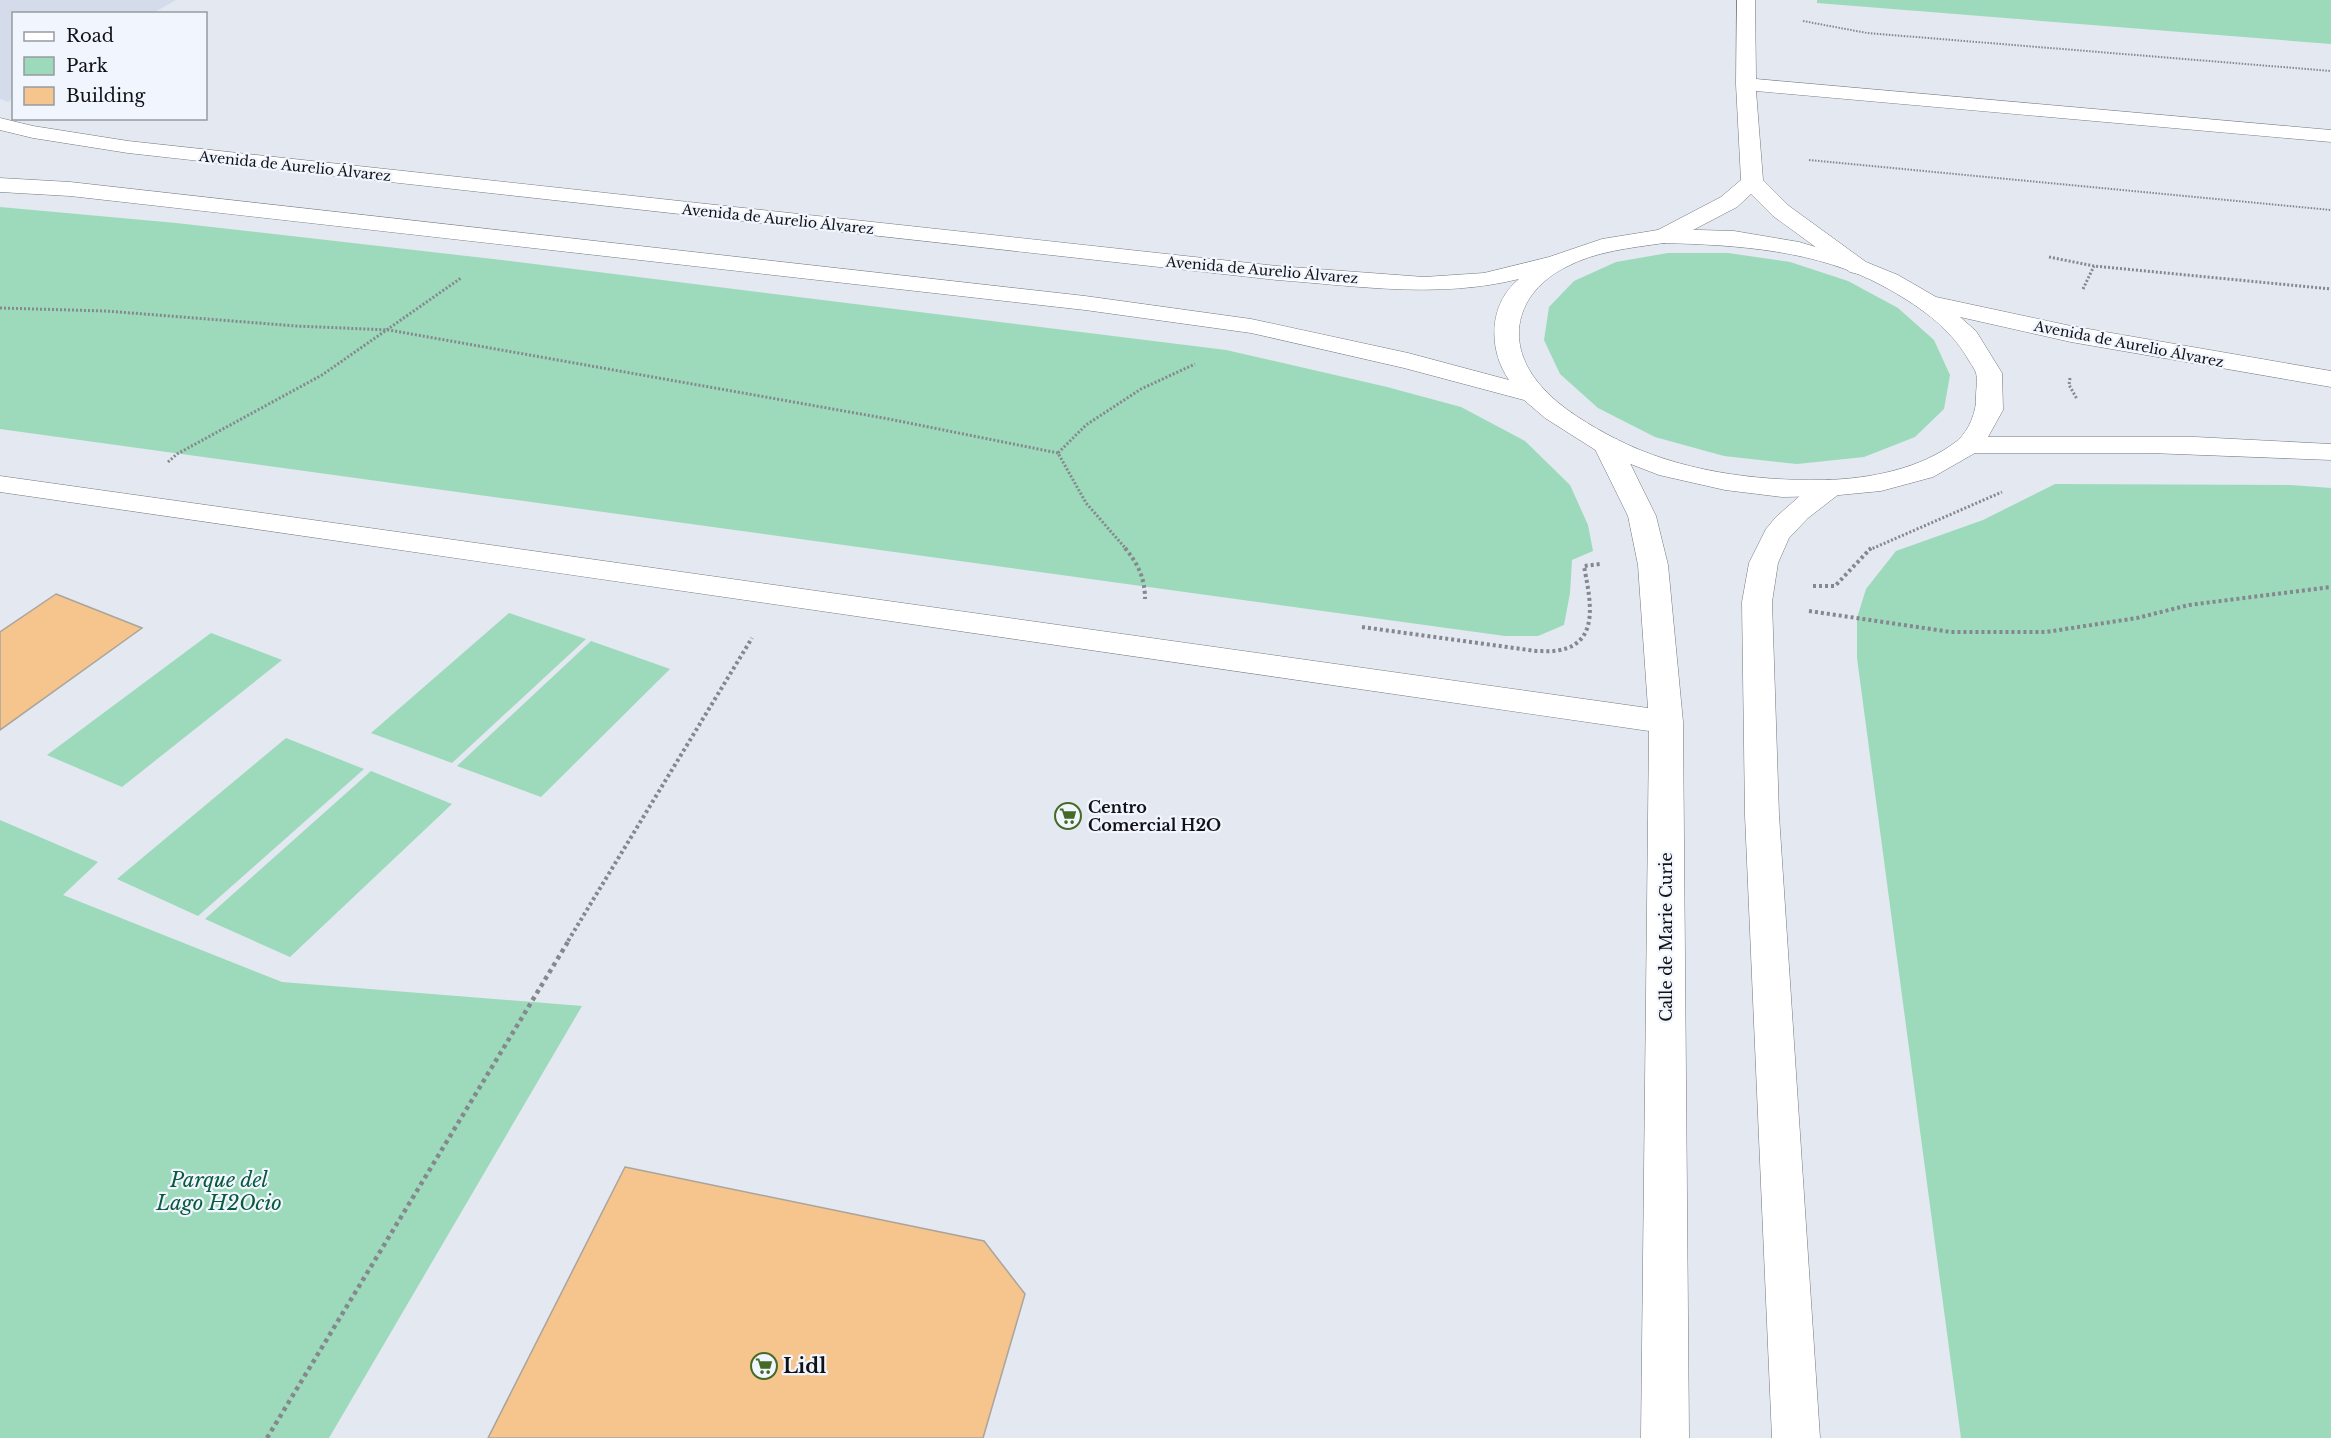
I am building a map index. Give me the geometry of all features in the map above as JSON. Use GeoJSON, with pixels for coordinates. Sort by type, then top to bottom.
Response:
{"type":"FeatureCollection","features":[{"type":"Feature","properties":{"kind":"main road"},"geometry":{"type":"LineString","coordinates":[[1746,0],[1746,84],[1752,182],[1790,218],[1858,267]]}},
{"type":"Feature","properties":{"kind":"main road"},"geometry":{"type":"LineString","coordinates":[[1746,84],[2331,136]]}},
{"type":"Feature","properties":{"kind":"main road","name":"Avenida de Aurelio Álvarez"},"geometry":{"type":"LineString","coordinates":[[0,124],[33,132],[128,147],[1277,273],[1424,284],[1485,280],[1557,262]]}},
{"type":"Feature","properties":{"kind":"main road"},"geometry":{"type":"LineString","coordinates":[[1664,237],[1729,202],[1752,182]]}},
{"type":"Feature","properties":{"kind":"main road"},"geometry":{"type":"LineString","coordinates":[[0,185],[70,189],[1085,303],[1251,326],[1408,361],[1533,394]]}},
{"type":"Feature","properties":{"kind":"main road"},"geometry":{"type":"LineString","coordinates":[[1969,445],[1990,410],[1989,373],[1967,336],[1929,303],[1890,280],[1858,267],[1798,249],[1745,240],[1664,237],[1602,246],[1557,262],[1524,286],[1508,313],[1506,344],[1514,368],[1533,394],[1554,412],[1607,446],[1669,469],[1725,482],[1782,489],[1829,488],[1881,483],[1923,471],[1969,445],[2101,442],[2235,445],[2331,452]]}},
{"type":"Feature","properties":{"kind":"main road","name":"Avenida de Aurelio Álvarez"},"geometry":{"type":"LineString","coordinates":[[1929,303],[2071,334],[2331,379]]}},
{"type":"Feature","properties":{"kind":"main road","name":"Calle de Marie Curie"},"geometry":{"type":"LineString","coordinates":[[1607,446],[1642,516],[1653,565],[1666,722],[1665,1438]]}},
{"type":"Feature","properties":{"kind":"main road"},"geometry":{"type":"LineString","coordinates":[[0,484],[1666,722]]}},
{"type":"Feature","properties":{"kind":"main road"},"geometry":{"type":"LineString","coordinates":[[1796,1438],[1762,815],[1758,590],[1771,539],[1800,509],[1829,488]]}},
{"type":"Feature","properties":{"kind":"path"},"geometry":{"type":"LineString","coordinates":[[1803,21],[1867,33],[2331,71]]}},
{"type":"Feature","properties":{"kind":"path"},"geometry":{"type":"LineString","coordinates":[[1809,160],[2331,210]]}},
{"type":"Feature","properties":{"kind":"path"},"geometry":{"type":"LineString","coordinates":[[2049,257],[2094,266],[2331,289]]}},
{"type":"Feature","properties":{"kind":"path"},"geometry":{"type":"LineString","coordinates":[[162,468],[177,454],[322,375],[389,330],[426,300],[464,276]]}},
{"type":"Feature","properties":{"kind":"path"},"geometry":{"type":"LineString","coordinates":[[0,308],[106,311],[296,326],[389,330],[866,414],[1058,453],[1091,510],[1140,568],[1146,587],[1143,605]]}},
{"type":"Feature","properties":{"kind":"path"},"geometry":{"type":"LineString","coordinates":[[1058,453],[1086,425],[1140,389],[1205,360]]}},
{"type":"Feature","properties":{"kind":"path"},"geometry":{"type":"LineString","coordinates":[[158,459],[181,462]]}},
{"type":"Feature","properties":{"kind":"path"},"geometry":{"type":"LineString","coordinates":[[1758,590],[1835,586],[1871,548],[1905,536],[2003,491]]}},
{"type":"Feature","properties":{"kind":"path"},"geometry":{"type":"LineString","coordinates":[[1358,626],[1536,651],[1564,649],[1584,636],[1593,615],[1584,566],[1612,562],[1653,565]]}},
{"type":"Feature","properties":{"kind":"path"},"geometry":{"type":"LineString","coordinates":[[1758,590],[1951,632],[2046,632],[2137,618],[2189,605],[2331,587]]}},
{"type":"Feature","properties":{"kind":"path"},"geometry":{"type":"LineString","coordinates":[[1134,595],[1146,597]]}},
{"type":"Feature","properties":{"kind":"path"},"geometry":{"type":"LineString","coordinates":[[267,1438],[752,638]]}},
{"type":"Feature","properties":{"kind":"shaded area"},"geometry":{"type":"Polygon","coordinates":[[[0,0],[176,0],[155,12],[12,12],[12,99],[8,102],[0,99],[0,0]]]}},
{"type":"Feature","properties":{"kind":"green space"},"geometry":{"type":"Polygon","coordinates":[[[1817,0],[2331,0],[2331,44],[1817,3],[1817,0]]]}},
{"type":"Feature","properties":{"kind":"green space"},"geometry":{"type":"Polygon","coordinates":[[[0,207],[176,223],[493,259],[1226,350],[1387,387],[1461,407],[1525,441],[1570,485],[1588,525],[1593,551],[1572,560],[1570,593],[1564,625],[1538,636],[1505,636],[0,429],[0,207]]]}},
{"type":"Feature","properties":{"kind":"green space"},"geometry":{"type":"Polygon","coordinates":[[[1668,253],[1728,253],[1790,262],[1848,281],[1898,308],[1934,340],[1950,375],[1944,409],[1915,437],[1864,457],[1797,464],[1724,456],[1655,437],[1598,408],[1560,374],[1544,340],[1549,307],[1574,281],[1616,262],[1668,253]]]}},
{"type":"Feature","properties":{"kind":"green space"},"geometry":{"type":"Polygon","coordinates":[[[2055,484],[2291,485],[2331,488],[2331,1438],[1961,1438],[1857,658],[1857,618],[1866,589],[1896,551],[1983,520],[2055,484]]]}},
{"type":"Feature","properties":{"kind":"green space"},"geometry":{"type":"Polygon","coordinates":[[[509,613],[586,639],[452,763],[371,733],[509,613]]]}},
{"type":"Feature","properties":{"kind":"green space"},"geometry":{"type":"Polygon","coordinates":[[[211,633],[282,660],[122,787],[47,755],[211,633]]]}},
{"type":"Feature","properties":{"kind":"green space"},"geometry":{"type":"Polygon","coordinates":[[[591,641],[670,669],[541,797],[457,766],[591,641]]]}},
{"type":"Feature","properties":{"kind":"green space"},"geometry":{"type":"Polygon","coordinates":[[[286,738],[364,769],[198,916],[117,879],[286,738]]]}},
{"type":"Feature","properties":{"kind":"green space"},"geometry":{"type":"Polygon","coordinates":[[[371,771],[452,804],[290,957],[205,919],[371,771]]]}},
{"type":"Feature","properties":{"kind":"green space","name":"Parque del Lago H2Ocio"},"geometry":{"type":"Polygon","coordinates":[[[0,820],[98,862],[63,895],[282,982],[582,1006],[329,1438],[0,1438],[0,820]]]}},
{"type":"Feature","properties":{"kind":"building"},"geometry":{"type":"Polygon","coordinates":[[[56,594],[142,628],[0,730],[0,632],[56,594]]]}},
{"type":"Feature","properties":{"kind":"building","name":"Lidl"},"geometry":{"type":"Polygon","coordinates":[[[625,1167],[984,1241],[1025,1294],[983,1438],[488,1438],[625,1167]]]}},
{"type":"Feature","properties":{"kind":"place","name":"Centro Comercial H2O"},"geometry":{"type":"Point","coordinates":[1068,816]}},
{"type":"Feature","properties":{"kind":"place","name":"Lidl"},"geometry":{"type":"Point","coordinates":[764,1366]}}]}
